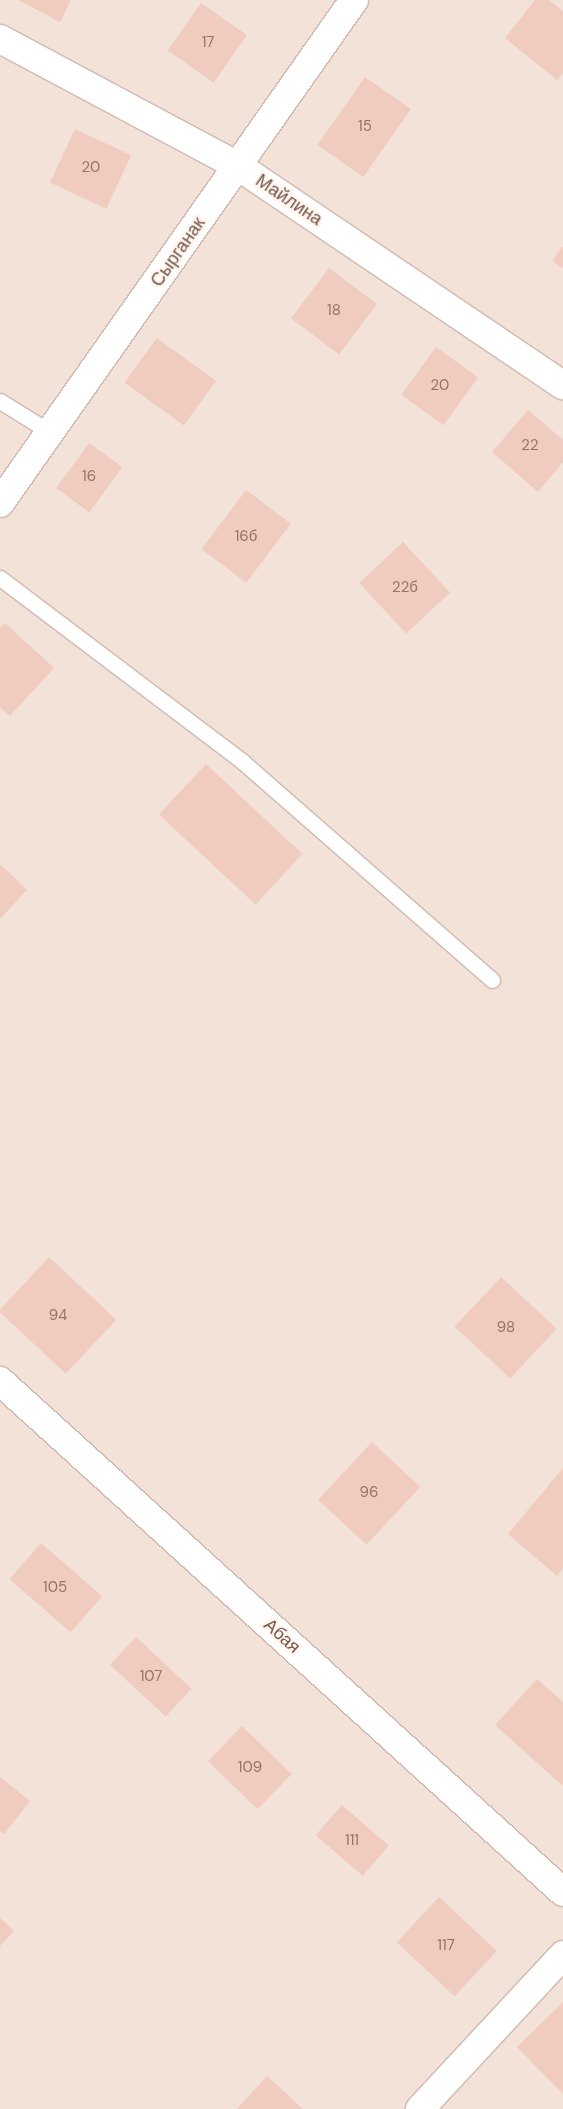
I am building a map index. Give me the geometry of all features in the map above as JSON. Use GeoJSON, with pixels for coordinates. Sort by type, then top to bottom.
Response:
{"type":"FeatureCollection","features":[{"type":"Feature","properties":{"kind":"street","name":"Сырганак"},"geometry":{"type":"LineString","coordinates":[[0,503],[354,0]]}},
{"type":"Feature","properties":{"kind":"street","name":"Майлина"},"geometry":{"type":"LineString","coordinates":[[0,39],[238,166],[563,385]]}},
{"type":"Feature","properties":{"kind":"street","name":"Абая"},"geometry":{"type":"LineString","coordinates":[[0,1381],[563,1892]]}},
{"type":"Feature","properties":{"kind":"street"},"geometry":{"type":"LineString","coordinates":[[420,2109],[563,1956]]}},
{"type":"Feature","properties":{"kind":"lane"},"geometry":{"type":"LineString","coordinates":[[0,401],[50,432]]}},
{"type":"Feature","properties":{"kind":"lane"},"geometry":{"type":"LineString","coordinates":[[0,578],[243,762],[492,980]]}},
{"type":"Feature","properties":{"kind":"shaded area"},"geometry":{"type":"Polygon","coordinates":[[[0,0],[563,0],[563,2109],[0,2109],[0,0]]]}},
{"type":"Feature","properties":{"kind":"building"},"geometry":{"type":"Polygon","coordinates":[[[18,0],[71,0],[60,22],[18,0]]]}},
{"type":"Feature","properties":{"kind":"building"},"geometry":{"type":"Polygon","coordinates":[[[535,0],[549,0],[563,11],[563,73],[557,80],[505,38],[535,0]]]}},
{"type":"Feature","properties":{"kind":"building"},"geometry":{"type":"Polygon","coordinates":[[[201,3],[247,35],[214,83],[168,51],[201,3]]]}},
{"type":"Feature","properties":{"kind":"building"},"geometry":{"type":"Polygon","coordinates":[[[365,77],[411,109],[363,177],[317,145],[365,77]]]}},
{"type":"Feature","properties":{"kind":"building"},"geometry":{"type":"Polygon","coordinates":[[[75,129],[131,155],[106,209],[50,182],[75,129]]]}},
{"type":"Feature","properties":{"kind":"building"},"geometry":{"type":"Polygon","coordinates":[[[563,246],[563,268],[552,261],[563,246]]]}},
{"type":"Feature","properties":{"kind":"building"},"geometry":{"type":"Polygon","coordinates":[[[329,268],[377,304],[339,354],[291,318],[329,268]]]}},
{"type":"Feature","properties":{"kind":"building"},"geometry":{"type":"Polygon","coordinates":[[[157,338],[216,381],[184,425],[125,382],[157,338]]]}},
{"type":"Feature","properties":{"kind":"building"},"geometry":{"type":"Polygon","coordinates":[[[436,347],[478,378],[443,425],[401,395],[436,347]]]}},
{"type":"Feature","properties":{"kind":"building"},"geometry":{"type":"Polygon","coordinates":[[[528,410],[563,440],[563,462],[538,492],[492,452],[528,410]]]}},
{"type":"Feature","properties":{"kind":"building"},"geometry":{"type":"Polygon","coordinates":[[[89,443],[122,467],[89,512],[56,488],[89,443]]]}},
{"type":"Feature","properties":{"kind":"building"},"geometry":{"type":"Polygon","coordinates":[[[246,490],[291,524],[246,583],[201,549],[246,490]]]}},
{"type":"Feature","properties":{"kind":"building"},"geometry":{"type":"Polygon","coordinates":[[[403,542],[450,592],[406,633],[359,583],[403,542]]]}},
{"type":"Feature","properties":{"kind":"building"},"geometry":{"type":"Polygon","coordinates":[[[5,623],[54,668],[10,716],[0,707],[0,628],[5,623]]]}},
{"type":"Feature","properties":{"kind":"building"},"geometry":{"type":"Polygon","coordinates":[[[206,764],[303,854],[255,904],[159,814],[206,764]]]}},
{"type":"Feature","properties":{"kind":"building"},"geometry":{"type":"Polygon","coordinates":[[[0,864],[27,890],[0,919],[0,864]]]}},
{"type":"Feature","properties":{"kind":"building"},"geometry":{"type":"Polygon","coordinates":[[[49,1257],[116,1320],[66,1374],[0,1312],[0,1310],[49,1257]]]}},
{"type":"Feature","properties":{"kind":"building"},"geometry":{"type":"Polygon","coordinates":[[[501,1277],[557,1329],[510,1379],[455,1327],[501,1277]]]}},
{"type":"Feature","properties":{"kind":"building"},"geometry":{"type":"Polygon","coordinates":[[[372,1442],[420,1487],[366,1545],[318,1500],[372,1442]]]}},
{"type":"Feature","properties":{"kind":"building"},"geometry":{"type":"Polygon","coordinates":[[[563,1468],[563,1568],[557,1576],[508,1534],[563,1468]]]}},
{"type":"Feature","properties":{"kind":"building"},"geometry":{"type":"Polygon","coordinates":[[[41,1543],[102,1596],[71,1632],[10,1579],[41,1543]]]}},
{"type":"Feature","properties":{"kind":"building"},"geometry":{"type":"Polygon","coordinates":[[[136,1637],[192,1689],[166,1717],[110,1665],[136,1637]]]}},
{"type":"Feature","properties":{"kind":"building"},"geometry":{"type":"Polygon","coordinates":[[[537,1679],[563,1702],[563,1786],[495,1725],[537,1679]]]}},
{"type":"Feature","properties":{"kind":"building"},"geometry":{"type":"Polygon","coordinates":[[[242,1726],[292,1774],[258,1809],[208,1761],[242,1726]]]}},
{"type":"Feature","properties":{"kind":"building"},"geometry":{"type":"Polygon","coordinates":[[[0,1777],[30,1801],[4,1834],[0,1831],[0,1777]]]}},
{"type":"Feature","properties":{"kind":"building"},"geometry":{"type":"Polygon","coordinates":[[[342,1805],[389,1846],[363,1876],[316,1835],[342,1805]]]}},
{"type":"Feature","properties":{"kind":"building"},"geometry":{"type":"Polygon","coordinates":[[[439,1897],[497,1951],[454,1996],[397,1942],[439,1897]]]}},
{"type":"Feature","properties":{"kind":"building"},"geometry":{"type":"Polygon","coordinates":[[[0,1918],[14,1931],[0,1946],[0,1918]]]}},
{"type":"Feature","properties":{"kind":"building"},"geometry":{"type":"Polygon","coordinates":[[[563,2002],[563,2094],[517,2047],[563,2002]]]}},
{"type":"Feature","properties":{"kind":"building"},"geometry":{"type":"Polygon","coordinates":[[[267,2076],[303,2109],[237,2109],[267,2076]]]}}]}
